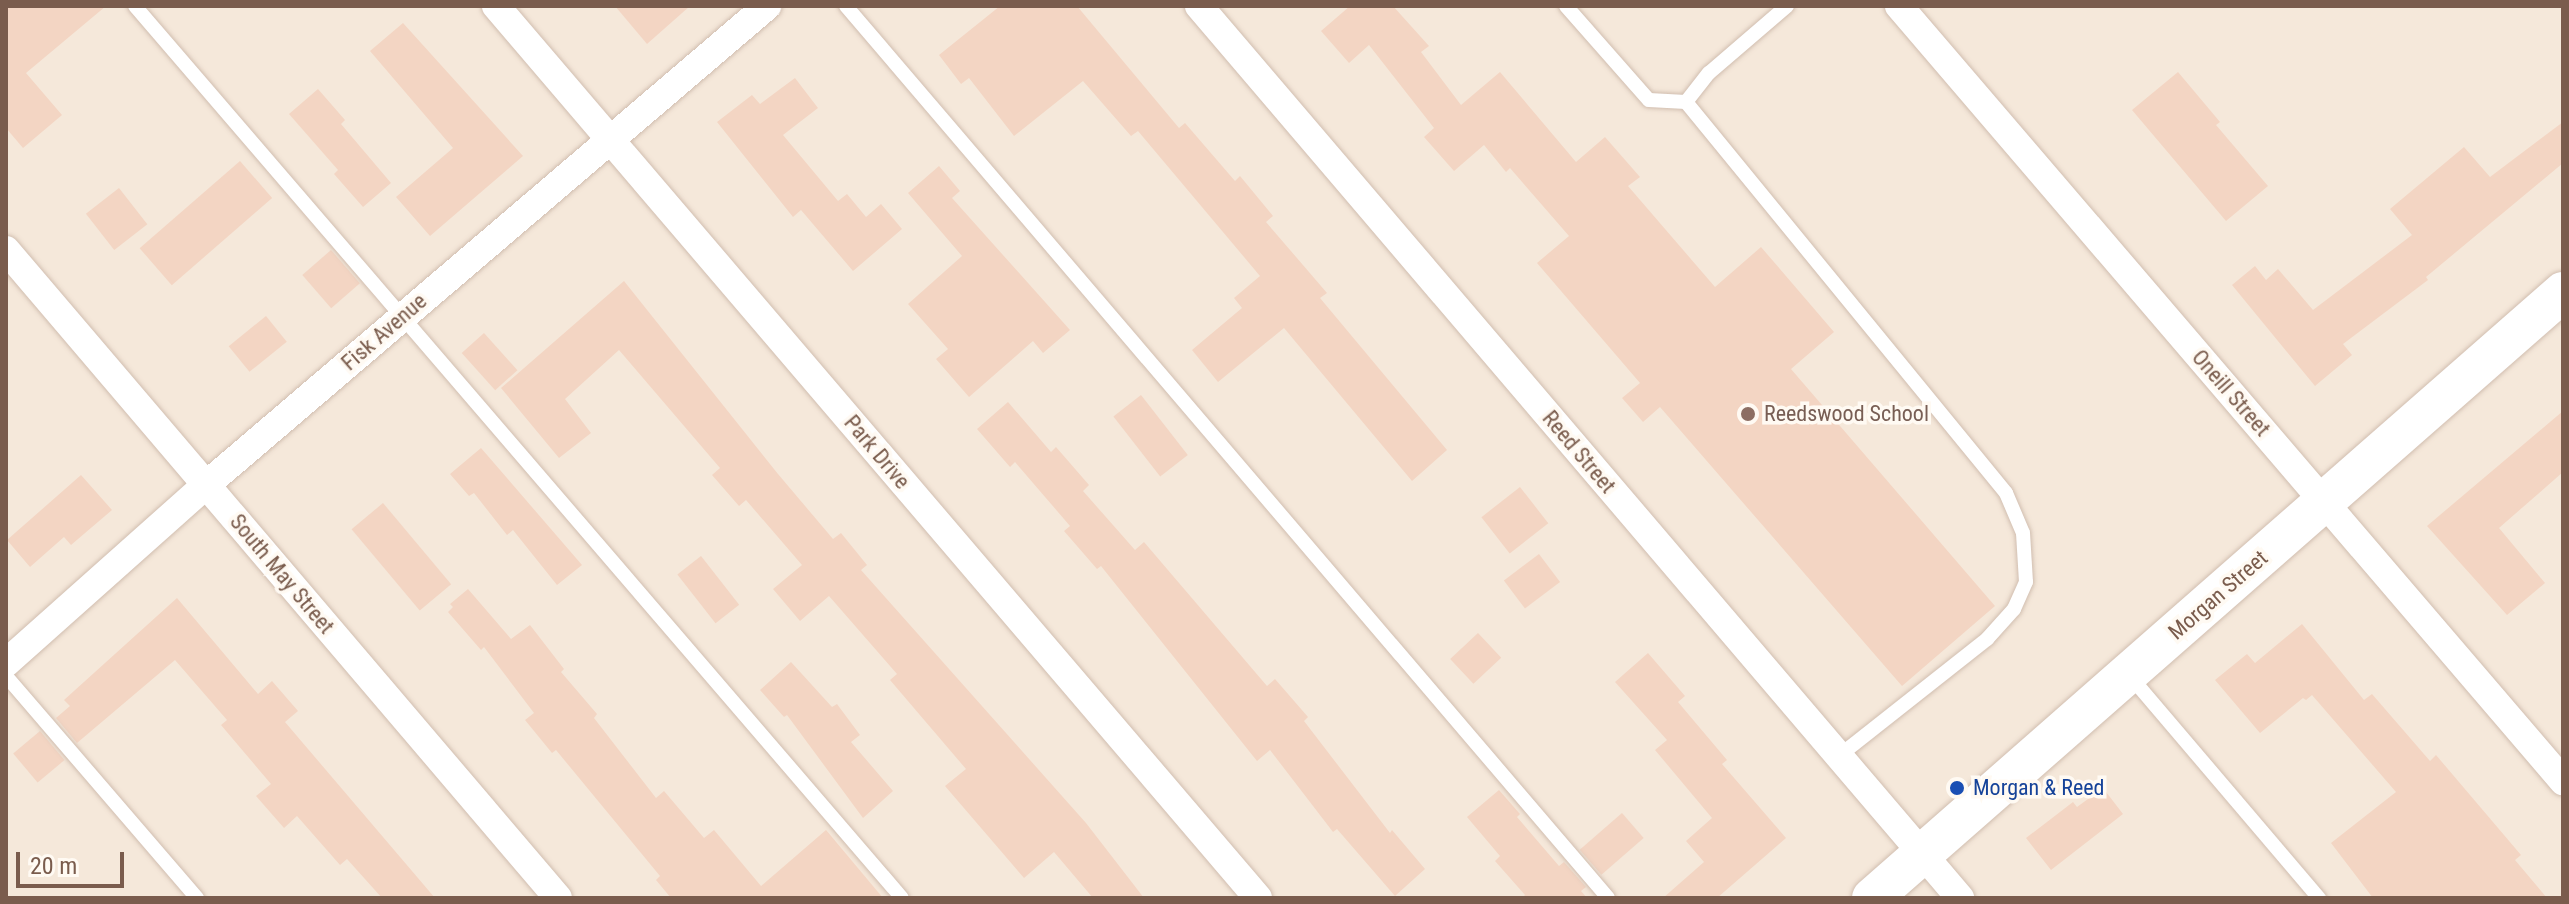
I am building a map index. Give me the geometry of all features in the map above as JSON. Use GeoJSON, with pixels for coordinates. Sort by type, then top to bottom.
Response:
{"type":"FeatureCollection","features":[{"type":"Feature","properties":{"kind":"street","name":"Park Drive"},"geometry":{"type":"LineString","coordinates":[[496,6],[1258,898]]}},
{"type":"Feature","properties":{"kind":"street","name":"Fisk Avenue"},"geometry":{"type":"LineString","coordinates":[[6,663],[206,485],[767,6]]}},
{"type":"Feature","properties":{"kind":"street","name":"Reed Street"},"geometry":{"type":"LineString","coordinates":[[1199,6],[1960,898]]}},
{"type":"Feature","properties":{"kind":"street","name":"Oneill Street"},"geometry":{"type":"LineString","coordinates":[[1899,6],[2563,781]]}},
{"type":"Feature","properties":{"kind":"street","name":"South May Street"},"geometry":{"type":"LineString","coordinates":[[6,250],[558,898]]}},
{"type":"Feature","properties":{"kind":"street","name":"Morgan Street"},"geometry":{"type":"LineString","coordinates":[[1872,898],[2563,292]]}},
{"type":"Feature","properties":{"kind":"lane"},"geometry":{"type":"LineString","coordinates":[[135,6],[902,898]]}},
{"type":"Feature","properties":{"kind":"lane"},"geometry":{"type":"LineString","coordinates":[[846,6],[1608,898]]}},
{"type":"Feature","properties":{"kind":"lane"},"geometry":{"type":"LineString","coordinates":[[1566,6],[1649,100],[1686,102],[2006,493],[2023,533],[2026,582],[2014,609],[1987,639],[1839,756]]}},
{"type":"Feature","properties":{"kind":"lane"},"geometry":{"type":"LineString","coordinates":[[1686,102],[1709,73],[1787,6]]}},
{"type":"Feature","properties":{"kind":"lane"},"geometry":{"type":"LineString","coordinates":[[2128,674],[2319,898]]}},
{"type":"Feature","properties":{"kind":"lane"},"geometry":{"type":"LineString","coordinates":[[6,676],[197,898]]}},
{"type":"Feature","properties":{"kind":"shaded area"},"geometry":{"type":"Polygon","coordinates":[[[6,6],[2563,6],[2563,898],[6,898],[6,6]]]}},
{"type":"Feature","properties":{"kind":"building"},"geometry":{"type":"Polygon","coordinates":[[[6,6],[106,6],[26,73],[62,115],[23,148],[6,128],[6,6]]]}},
{"type":"Feature","properties":{"kind":"building"},"geometry":{"type":"Polygon","coordinates":[[[615,6],[690,6],[647,44],[615,6]]]}},
{"type":"Feature","properties":{"kind":"building"},"geometry":{"type":"Polygon","coordinates":[[[1000,6],[1077,6],[1179,128],[1185,123],[1235,181],[1240,176],[1273,216],[1266,222],[1327,293],[1320,298],[1447,450],[1412,481],[1284,328],[1218,382],[1192,350],[1242,308],[1234,298],[1260,276],[1138,131],[1131,136],[1083,81],[1014,136],[969,78],[961,84],[939,55],[1000,6]]]}},
{"type":"Feature","properties":{"kind":"building","name":"Reedswood School"},"geometry":{"type":"Polygon","coordinates":[[[1350,6],[1393,6],[1429,46],[1421,52],[1461,105],[1500,72],[1576,162],[1605,137],[1640,177],[1628,186],[1715,287],[1761,247],[1834,332],[1791,369],[1995,606],[1902,686],[1660,407],[1643,422],[1622,398],[1640,383],[1537,263],[1569,236],[1510,168],[1506,172],[1484,145],[1454,171],[1424,137],[1434,128],[1369,45],[1349,63],[1321,31],[1350,6]]]}},
{"type":"Feature","properties":{"kind":"building"},"geometry":{"type":"Polygon","coordinates":[[[403,23],[523,156],[430,236],[396,197],[453,148],[370,51],[403,23]]]}},
{"type":"Feature","properties":{"kind":"building"},"geometry":{"type":"Polygon","coordinates":[[[2178,72],[2220,122],[2216,125],[2268,186],[2226,221],[2132,110],[2178,72]]]}},
{"type":"Feature","properties":{"kind":"building"},"geometry":{"type":"Polygon","coordinates":[[[795,78],[818,108],[783,135],[838,201],[847,194],[866,217],[881,204],[902,229],[853,271],[801,210],[793,217],[717,122],[752,95],[760,104],[795,78]]]}},
{"type":"Feature","properties":{"kind":"building"},"geometry":{"type":"Polygon","coordinates":[[[318,89],[345,120],[341,124],[391,183],[363,207],[334,174],[338,170],[289,114],[318,89]]]}},
{"type":"Feature","properties":{"kind":"building"},"geometry":{"type":"Polygon","coordinates":[[[2563,122],[2563,163],[2426,277],[2428,280],[2343,344],[2352,355],[2315,386],[2232,285],[2255,266],[2266,280],[2278,269],[2313,310],[2412,235],[2390,209],[2464,147],[2490,177],[2563,122]]]}},
{"type":"Feature","properties":{"kind":"building"},"geometry":{"type":"Polygon","coordinates":[[[240,161],[272,198],[172,285],[140,248],[240,161]]]}},
{"type":"Feature","properties":{"kind":"building"},"geometry":{"type":"Polygon","coordinates":[[[939,166],[960,191],[952,198],[1070,330],[1043,353],[1033,341],[969,397],[936,359],[948,349],[908,304],[962,256],[908,193],[939,166]]]}},
{"type":"Feature","properties":{"kind":"building"},"geometry":{"type":"Polygon","coordinates":[[[119,188],[147,224],[114,250],[86,214],[119,188]]]}},
{"type":"Feature","properties":{"kind":"building"},"geometry":{"type":"Polygon","coordinates":[[[331,250],[360,283],[331,308],[302,275],[331,250]]]}},
{"type":"Feature","properties":{"kind":"building"},"geometry":{"type":"Polygon","coordinates":[[[624,281],[778,474],[833,539],[841,533],[867,565],[861,570],[1086,823],[1144,898],[1093,898],[1054,852],[1024,878],[945,786],[966,769],[890,680],[897,674],[829,596],[800,621],[773,589],[802,565],[746,500],[739,506],[712,475],[720,468],[619,350],[565,399],[591,433],[559,458],[501,388],[624,281]]]}},
{"type":"Feature","properties":{"kind":"building"},"geometry":{"type":"Polygon","coordinates":[[[266,316],[287,342],[249,372],[229,346],[266,316]]]}},
{"type":"Feature","properties":{"kind":"building"},"geometry":{"type":"Polygon","coordinates":[[[484,333],[517,370],[495,390],[462,353],[484,333]]]}},
{"type":"Feature","properties":{"kind":"building"},"geometry":{"type":"Polygon","coordinates":[[[1141,395],[1188,455],[1160,476],[1113,417],[1141,395]]]}},
{"type":"Feature","properties":{"kind":"building"},"geometry":{"type":"Polygon","coordinates":[[[1008,402],[1051,452],[1056,447],[1089,485],[1083,491],[1135,550],[1144,542],[1267,686],[1275,679],[1308,717],[1304,721],[1390,833],[1392,830],[1425,869],[1395,896],[1337,829],[1333,832],[1270,750],[1257,761],[1101,566],[1097,569],[1064,531],[1070,526],[1015,462],[1010,467],[977,429],[1008,402]]]}},
{"type":"Feature","properties":{"kind":"building"},"geometry":{"type":"Polygon","coordinates":[[[2563,411],[2563,472],[2499,528],[2545,583],[2507,615],[2427,526],[2563,411]]]}},
{"type":"Feature","properties":{"kind":"building"},"geometry":{"type":"Polygon","coordinates":[[[481,448],[582,565],[557,585],[513,530],[507,535],[474,493],[469,496],[450,474],[481,448]]]}},
{"type":"Feature","properties":{"kind":"building"},"geometry":{"type":"Polygon","coordinates":[[[81,475],[112,510],[71,545],[64,537],[30,567],[7,540],[81,475]]]}},
{"type":"Feature","properties":{"kind":"building"},"geometry":{"type":"Polygon","coordinates":[[[1520,487],[1548,523],[1510,553],[1481,517],[1520,487]]]}},
{"type":"Feature","properties":{"kind":"building"},"geometry":{"type":"Polygon","coordinates":[[[383,503],[451,584],[420,611],[352,529],[383,503]]]}},
{"type":"Feature","properties":{"kind":"building"},"geometry":{"type":"Polygon","coordinates":[[[1539,554],[1560,582],[1525,608],[1504,580],[1539,554]]]}},
{"type":"Feature","properties":{"kind":"building"},"geometry":{"type":"Polygon","coordinates":[[[701,556],[739,605],[716,623],[677,574],[701,556]]]}},
{"type":"Feature","properties":{"kind":"building"},"geometry":{"type":"Polygon","coordinates":[[[468,589],[511,639],[530,625],[564,669],[561,672],[597,714],[594,718],[656,798],[664,791],[704,838],[714,830],[761,886],[826,830],[883,898],[671,898],[656,880],[660,876],[556,750],[552,753],[525,720],[534,713],[484,647],[481,650],[448,612],[453,607],[450,604],[468,589]]]}},
{"type":"Feature","properties":{"kind":"building"},"geometry":{"type":"Polygon","coordinates":[[[177,598],[258,694],[272,681],[298,711],[285,722],[435,898],[382,898],[347,859],[340,865],[297,816],[284,828],[256,796],[271,784],[221,725],[227,720],[175,660],[77,743],[56,718],[70,706],[64,700],[177,598]]]}},
{"type":"Feature","properties":{"kind":"building"},"geometry":{"type":"Polygon","coordinates":[[[2302,624],[2364,700],[2372,694],[2430,761],[2436,755],[2521,855],[2515,860],[2547,898],[2373,898],[2331,843],[2396,792],[2312,695],[2306,700],[2303,698],[2260,733],[2215,680],[2247,654],[2255,663],[2302,624]]]}},
{"type":"Feature","properties":{"kind":"building"},"geometry":{"type":"Polygon","coordinates":[[[1478,633],[1501,658],[1473,684],[1450,659],[1478,633]]]}},
{"type":"Feature","properties":{"kind":"building"},"geometry":{"type":"Polygon","coordinates":[[[1648,653],[1685,696],[1678,702],[1727,760],[1722,764],[1786,838],[1717,898],[1663,898],[1704,862],[1686,841],[1712,818],[1655,750],[1667,740],[1615,682],[1648,653]]]}},
{"type":"Feature","properties":{"kind":"building"},"geometry":{"type":"Polygon","coordinates":[[[791,662],[832,707],[837,704],[860,735],[851,742],[893,791],[863,818],[787,715],[784,717],[760,690],[791,662]]]}},
{"type":"Feature","properties":{"kind":"building"},"geometry":{"type":"Polygon","coordinates":[[[40,731],[64,760],[38,783],[13,753],[40,731]]]}},
{"type":"Feature","properties":{"kind":"building"},"geometry":{"type":"Polygon","coordinates":[[[2103,788],[2123,814],[2051,870],[2026,838],[2073,802],[2077,807],[2103,788]]]}},
{"type":"Feature","properties":{"kind":"building"},"geometry":{"type":"Polygon","coordinates":[[[1499,790],[1520,814],[1517,817],[1559,866],[1564,862],[1586,887],[1581,891],[1587,898],[1522,898],[1525,895],[1495,861],[1500,856],[1467,817],[1499,790]]]}},
{"type":"Feature","properties":{"kind":"building"},"geometry":{"type":"Polygon","coordinates":[[[1622,813],[1644,838],[1601,875],[1580,850],[1622,813]]]}},
{"type":"Feature","properties":{"kind":"place","name":"Reedswood School"},"geometry":{"type":"Point","coordinates":[1748,414]}},
{"type":"Feature","properties":{"kind":"place","name":"Morgan & Reed"},"geometry":{"type":"Point","coordinates":[1957,788]}}]}
